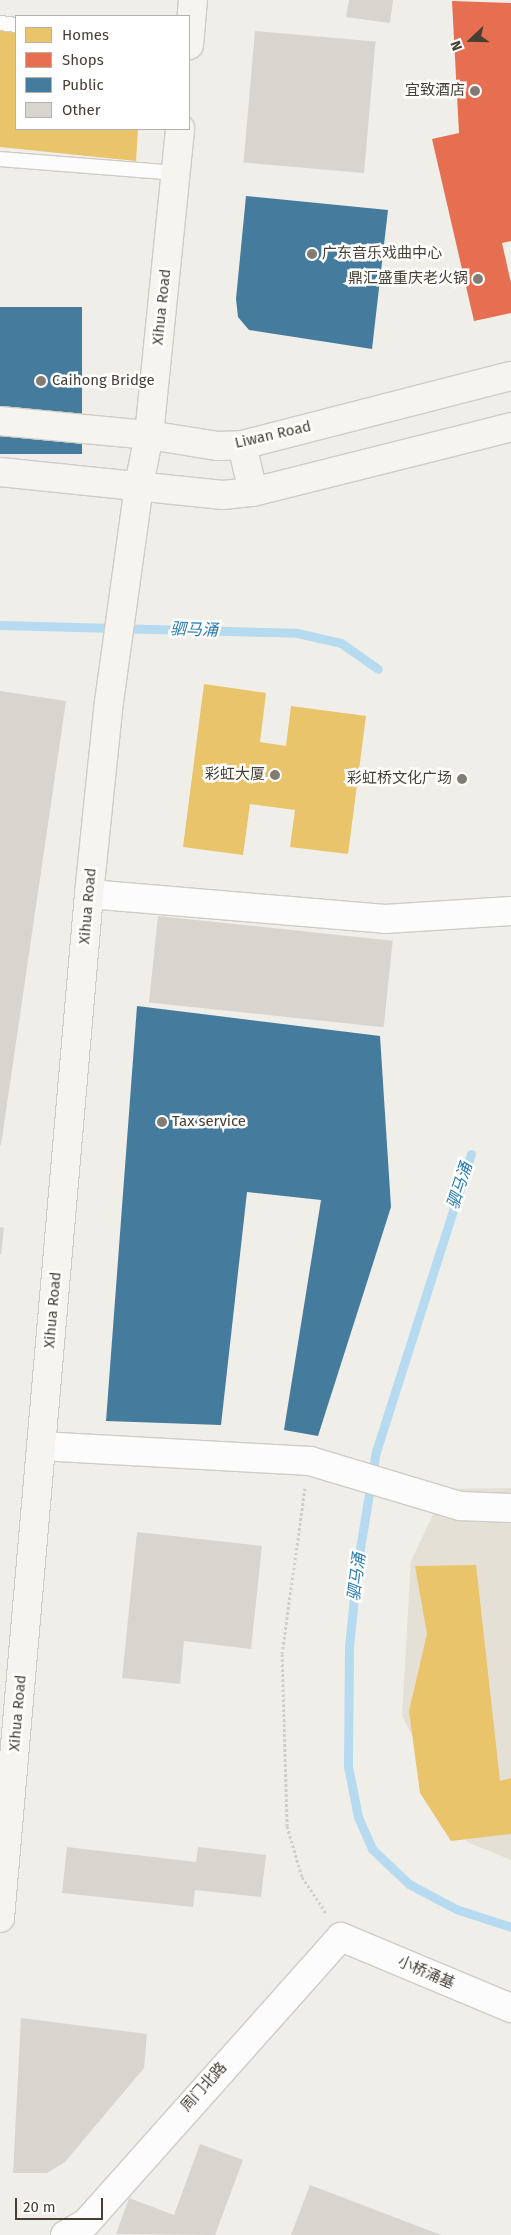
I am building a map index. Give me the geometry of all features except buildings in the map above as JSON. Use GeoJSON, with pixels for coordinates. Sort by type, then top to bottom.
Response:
{"type":"FeatureCollection","features":[{"type":"Feature","properties":{"kind":"main road"},"geometry":{"type":"LineString","coordinates":[[190,34],[193,0]]}},
{"type":"Feature","properties":{"kind":"main road","name":"Xihua Road"},"geometry":{"type":"LineString","coordinates":[[0,1918],[89,894],[109,702],[139,485],[150,435],[180,130]]}},
{"type":"Feature","properties":{"kind":"main road","name":"Liwan Road"},"geometry":{"type":"LineString","coordinates":[[0,421],[150,435],[218,446],[242,445],[511,376]]}},
{"type":"Feature","properties":{"kind":"main road"},"geometry":{"type":"LineString","coordinates":[[0,472],[139,485],[224,496],[253,492],[511,427]]}},
{"type":"Feature","properties":{"kind":"main road"},"geometry":{"type":"LineString","coordinates":[[242,445],[253,492]]}},
{"type":"Feature","properties":{"kind":"street"},"geometry":{"type":"LineString","coordinates":[[89,894],[385,919],[511,911]]}},
{"type":"Feature","properties":{"kind":"street"},"geometry":{"type":"LineString","coordinates":[[41,1446],[310,1461],[339,1472],[460,1506],[511,1508]]}},
{"type":"Feature","properties":{"kind":"street","name":"小桥涌基"},"geometry":{"type":"LineString","coordinates":[[341,1937],[511,2008]]}},
{"type":"Feature","properties":{"kind":"street","name":"周门北路"},"geometry":{"type":"LineString","coordinates":[[65,2235],[86,2223],[341,1937]]}},
{"type":"Feature","properties":{"kind":"lane"},"geometry":{"type":"LineString","coordinates":[[0,23],[15,25]]}},
{"type":"Feature","properties":{"kind":"lane"},"geometry":{"type":"LineString","coordinates":[[0,160],[176,173]]}},
{"type":"Feature","properties":{"kind":"path"},"geometry":{"type":"LineString","coordinates":[[310,1461],[282,1654],[287,1826],[302,1877],[341,1937]]}},
{"type":"Feature","properties":{"kind":"shaded area"},"geometry":{"type":"Polygon","coordinates":[[[511,1488],[511,1860],[467,1842],[402,1716],[411,1561],[445,1489],[511,1488]]]}},
{"type":"Feature","properties":{"kind":"waterway","name":"驷马涌"},"geometry":{"type":"LineString","coordinates":[[0,625],[297,633],[341,643],[378,669]]}},
{"type":"Feature","properties":{"kind":"waterway","name":"驷马涌"},"geometry":{"type":"LineString","coordinates":[[471,1154],[376,1451],[357,1567],[349,1647],[348,1766],[358,1817],[372,1849],[409,1884],[456,1909],[511,1927]]}},
{"type":"Feature","properties":{"kind":"place","name":"宜致酒店"},"geometry":{"type":"Point","coordinates":[475,91]}},
{"type":"Feature","properties":{"kind":"place","name":"广东音乐戏曲中心"},"geometry":{"type":"Point","coordinates":[312,254]}},
{"type":"Feature","properties":{"kind":"place","name":"鼎汇盛重庆老火锅"},"geometry":{"type":"Point","coordinates":[478,279]}},
{"type":"Feature","properties":{"kind":"place","name":"Caihong Bridge"},"geometry":{"type":"Point","coordinates":[41,381]}},
{"type":"Feature","properties":{"kind":"place","name":"彩虹大厦"},"geometry":{"type":"Point","coordinates":[275,775]}},
{"type":"Feature","properties":{"kind":"place","name":"彩虹桥文化广场"},"geometry":{"type":"Point","coordinates":[462,779]}},
{"type":"Feature","properties":{"kind":"place","name":"Tax service"},"geometry":{"type":"Point","coordinates":[162,1122]}}]}
